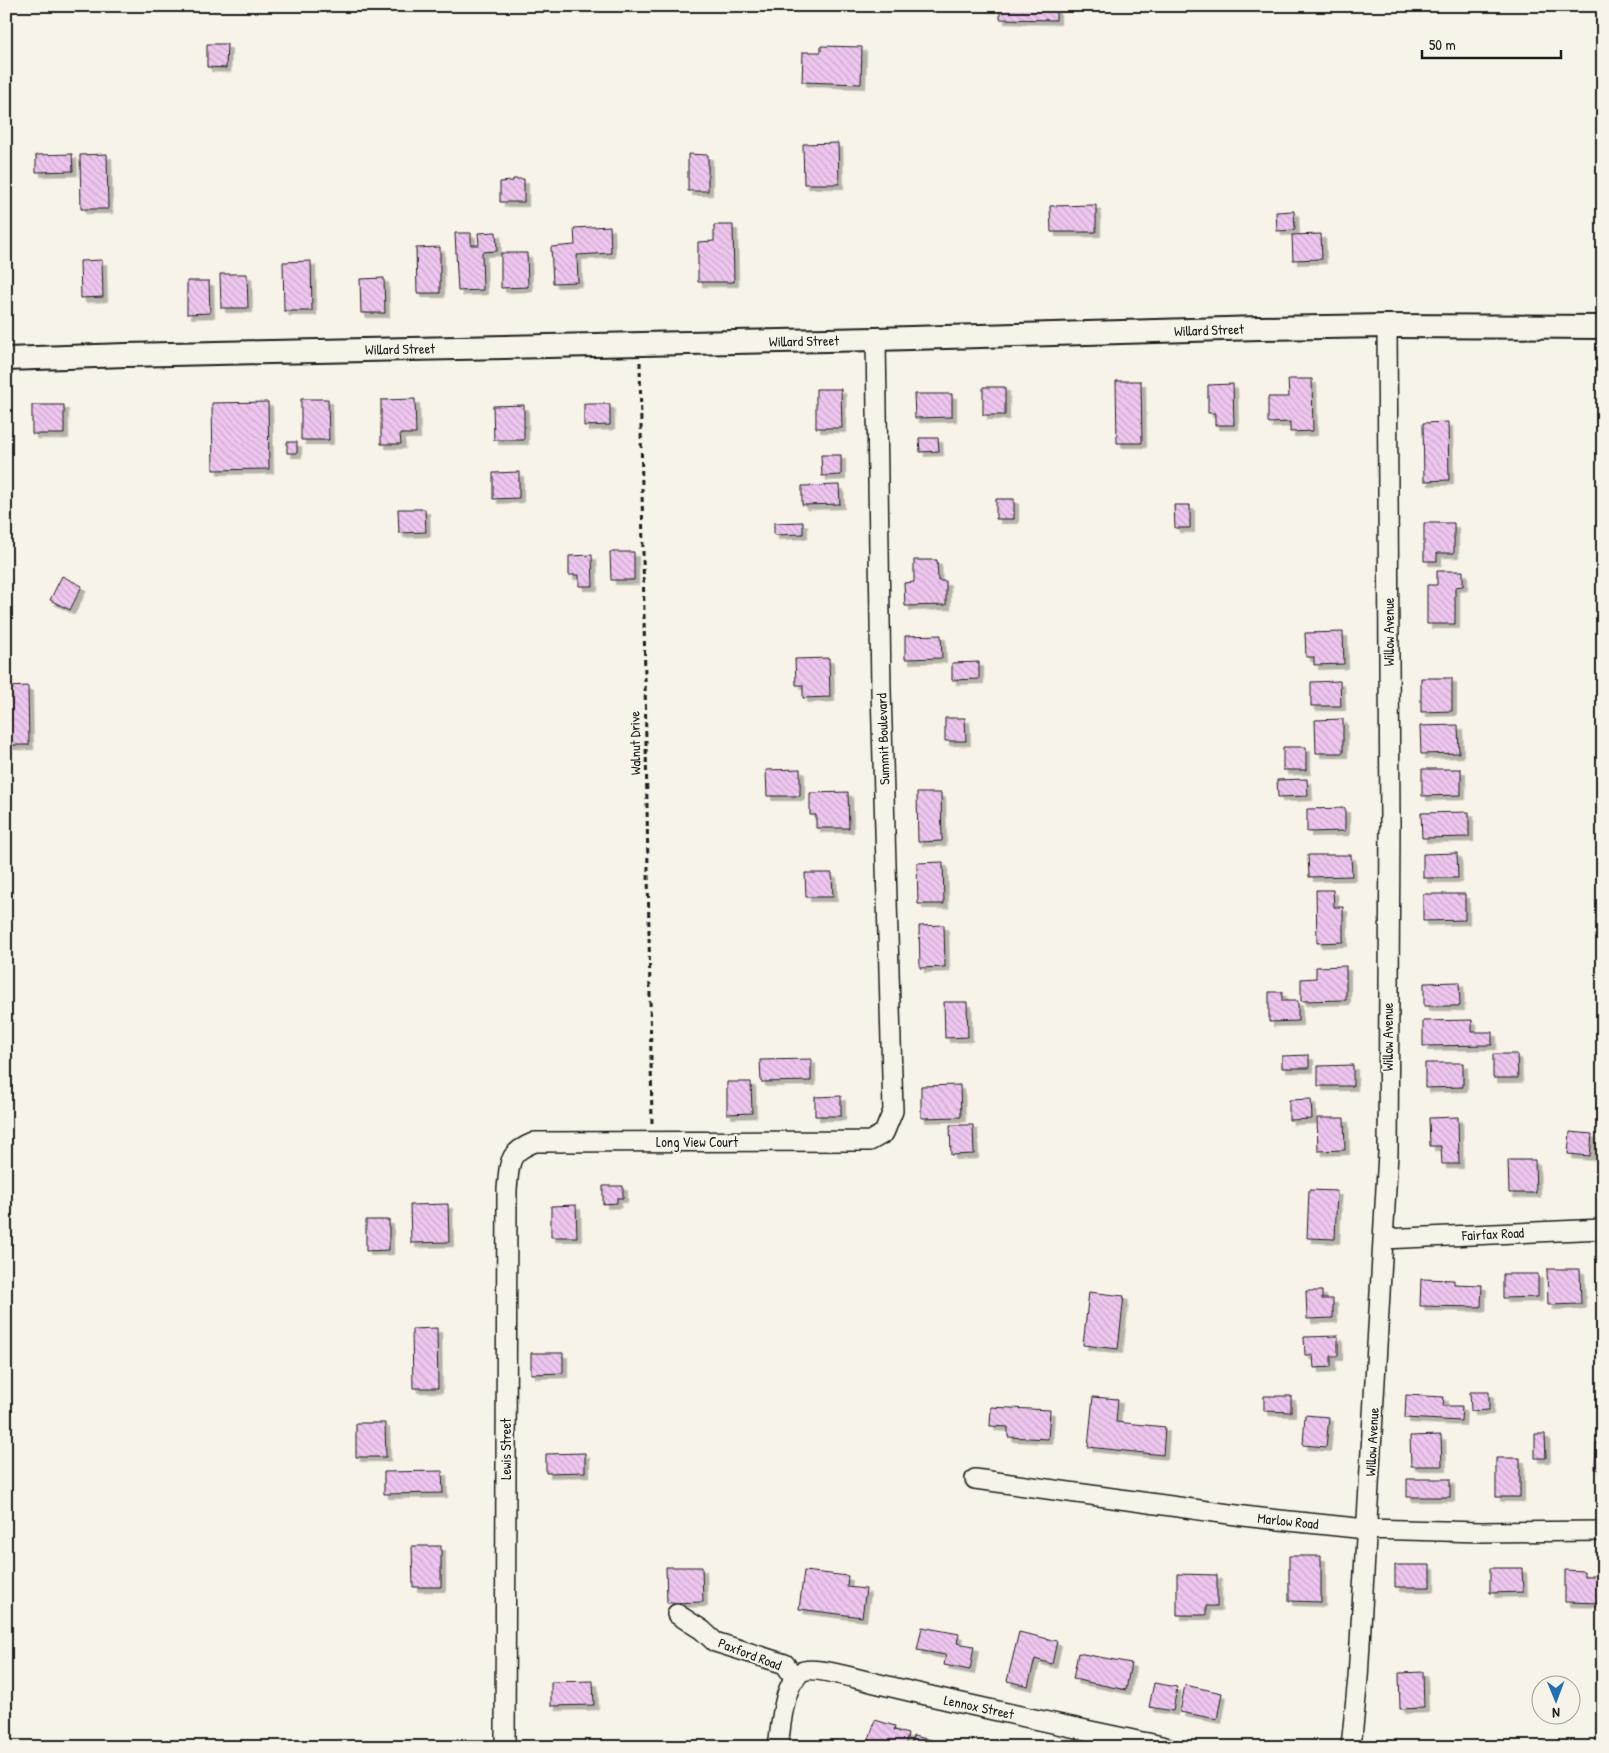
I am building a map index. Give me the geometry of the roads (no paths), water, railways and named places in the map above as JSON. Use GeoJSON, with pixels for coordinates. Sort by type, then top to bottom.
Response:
{"type":"FeatureCollection","features":[{"type":"Feature","properties":{"kind":"street","name":"Willard Street"},"geometry":{"type":"LineString","coordinates":[[6,359],[136,354],[876,339],[1386,326],[1603,327]]}},
{"type":"Feature","properties":{"kind":"street","name":"Willow Avenue"},"geometry":{"type":"LineString","coordinates":[[1351,1747],[1358,1678],[1388,1153],[1390,824],[1386,326]]}},
{"type":"Feature","properties":{"kind":"street","name":"Summit Boulevard"},"geometry":{"type":"LineString","coordinates":[[876,339],[881,690],[893,1111],[884,1133],[880,1136]]}},
{"type":"Feature","properties":{"kind":"street","name":"Long View Court"},"geometry":{"type":"LineString","coordinates":[[515,1153],[520,1148],[535,1142],[870,1141],[880,1136]]}},
{"type":"Feature","properties":{"kind":"street","name":"Lewis Street"},"geometry":{"type":"LineString","coordinates":[[505,1747],[507,1189],[510,1164],[515,1153]]}},
{"type":"Feature","properties":{"kind":"street","name":"Fairfax Road"},"geometry":{"type":"LineString","coordinates":[[1383,1239],[1603,1229]]}},
{"type":"Feature","properties":{"kind":"street","name":"Marlow Road"},"geometry":{"type":"LineString","coordinates":[[975,1479],[1251,1517],[1366,1529],[1480,1532],[1603,1531]]}},
{"type":"Feature","properties":{"kind":"street","name":"Paxford Road"},"geometry":{"type":"LineString","coordinates":[[677,1614],[702,1630],[715,1642],[784,1664],[795,1679]]}},
{"type":"Feature","properties":{"kind":"street","name":"Lennox Street"},"geometry":{"type":"LineString","coordinates":[[795,1679],[801,1672],[808,1670],[834,1673],[922,1695],[1166,1747]]}},
{"type":"Feature","properties":{"kind":"street"},"geometry":{"type":"LineString","coordinates":[[778,1747],[785,1700],[795,1679]]}}]}
